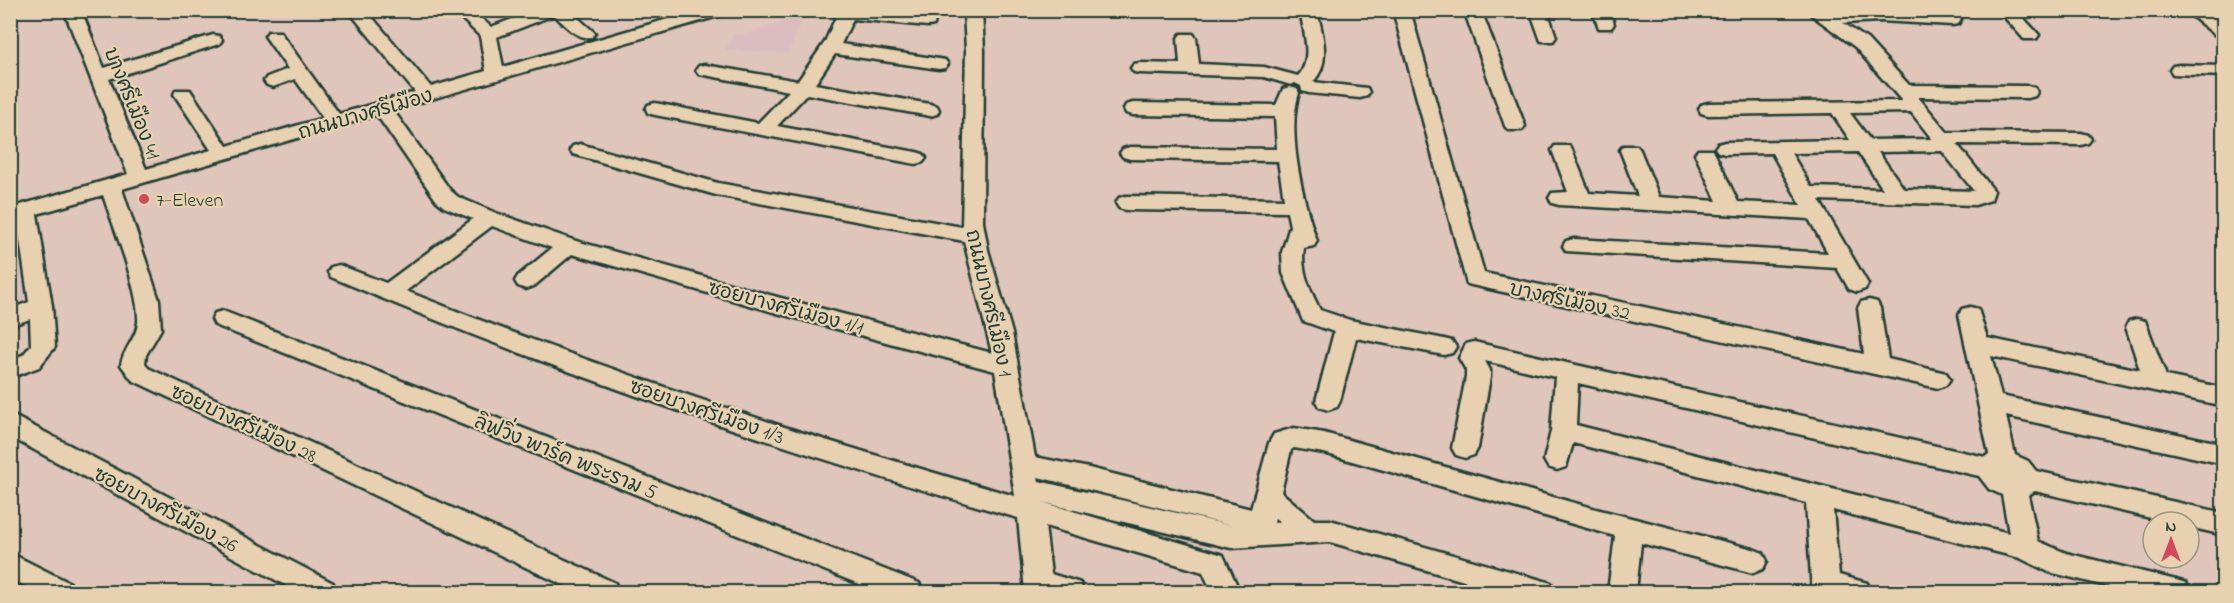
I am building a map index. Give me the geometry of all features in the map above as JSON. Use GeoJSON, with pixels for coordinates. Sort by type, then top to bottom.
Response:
{"type":"FeatureCollection","features":[{"type":"Feature","properties":{"kind":"street","name":"บางศรีเมือง 41"},"geometry":{"type":"LineString","coordinates":[[72,10],[139,178]]}},
{"type":"Feature","properties":{"kind":"street"},"geometry":{"type":"LineString","coordinates":[[357,10],[428,95]]}},
{"type":"Feature","properties":{"kind":"street"},"geometry":{"type":"LineString","coordinates":[[461,10],[488,34],[496,75]]}},
{"type":"Feature","properties":{"kind":"street"},"geometry":{"type":"LineString","coordinates":[[488,34],[553,10]]}},
{"type":"Feature","properties":{"kind":"street"},"geometry":{"type":"LineString","coordinates":[[558,10],[586,33]]}},
{"type":"Feature","properties":{"kind":"street"},"geometry":{"type":"LineString","coordinates":[[763,129],[802,87],[830,48],[848,12],[928,21],[929,10]]}},
{"type":"Feature","properties":{"kind":"street","name":"ถนนบางศรีเมือง 1"},"geometry":{"type":"LineString","coordinates":[[973,10],[975,51],[971,208],[973,236],[987,281],[1005,365],[1026,488],[1039,587]]}},
{"type":"Feature","properties":{"kind":"street"},"geometry":{"type":"LineString","coordinates":[[1308,10],[1317,63],[1313,72],[1296,90],[1288,154],[1300,228],[1307,245],[1305,278],[1298,288],[1311,315],[1347,328],[1444,347],[1444,351],[1453,359],[1465,360],[1473,354],[1567,372],[1996,465]]}},
{"type":"Feature","properties":{"kind":"street","name":"บางศรีเมือง 32"},"geometry":{"type":"LineString","coordinates":[[1401,10],[1475,279],[1938,379]]}},
{"type":"Feature","properties":{"kind":"street"},"geometry":{"type":"LineString","coordinates":[[1472,10],[1515,126]]}},
{"type":"Feature","properties":{"kind":"street"},"geometry":{"type":"LineString","coordinates":[[1538,10],[1547,37]]}},
{"type":"Feature","properties":{"kind":"street"},"geometry":{"type":"LineString","coordinates":[[2006,10],[2030,34]]}},
{"type":"Feature","properties":{"kind":"street"},"geometry":{"type":"LineString","coordinates":[[2192,10],[2223,33]]}},
{"type":"Feature","properties":{"kind":"street","name":"ถนนบางศรีเมือง"},"geometry":{"type":"LineString","coordinates":[[15,209],[111,187],[708,12]]}},
{"type":"Feature","properties":{"kind":"street"},"geometry":{"type":"LineString","coordinates":[[1829,17],[1897,16],[1952,20]]}},
{"type":"Feature","properties":{"kind":"street"},"geometry":{"type":"LineString","coordinates":[[1806,193],[1899,197],[1982,197],[1984,195],[1984,191],[1904,91],[1861,43],[1829,17]]}},
{"type":"Feature","properties":{"kind":"street"},"geometry":{"type":"LineString","coordinates":[[274,36],[335,122]]}},
{"type":"Feature","properties":{"kind":"street"},"geometry":{"type":"LineString","coordinates":[[1187,38],[1190,70]]}},
{"type":"Feature","properties":{"kind":"street"},"geometry":{"type":"LineString","coordinates":[[99,76],[213,40]]}},
{"type":"Feature","properties":{"kind":"street"},"geometry":{"type":"LineString","coordinates":[[830,48],[939,64]]}},
{"type":"Feature","properties":{"kind":"street"},"geometry":{"type":"LineString","coordinates":[[1140,69],[1264,72],[1296,90]]}},
{"type":"Feature","properties":{"kind":"street"},"geometry":{"type":"LineString","coordinates":[[705,70],[930,110]]}},
{"type":"Feature","properties":{"kind":"street"},"geometry":{"type":"LineString","coordinates":[[2179,70],[2223,70]]}},
{"type":"Feature","properties":{"kind":"street"},"geometry":{"type":"LineString","coordinates":[[273,81],[300,71]]}},
{"type":"Feature","properties":{"kind":"street"},"geometry":{"type":"LineString","coordinates":[[1133,109],[1296,90],[1360,92]]}},
{"type":"Feature","properties":{"kind":"street"},"geometry":{"type":"LineString","coordinates":[[1904,91],[2028,92]]}},
{"type":"Feature","properties":{"kind":"street"},"geometry":{"type":"LineString","coordinates":[[183,94],[223,154]]}},
{"type":"Feature","properties":{"kind":"street"},"geometry":{"type":"LineString","coordinates":[[1708,109],[1916,106]]}},
{"type":"Feature","properties":{"kind":"street"},"geometry":{"type":"LineString","coordinates":[[1837,107],[1899,197]]}},
{"type":"Feature","properties":{"kind":"street","name":"ซอยบางศรีเมือง 1/1"},"geometry":{"type":"LineString","coordinates":[[382,108],[443,195],[452,202],[489,218],[568,246],[777,305],[1005,365]]}},
{"type":"Feature","properties":{"kind":"street"},"geometry":{"type":"LineString","coordinates":[[655,109],[916,158]]}},
{"type":"Feature","properties":{"kind":"street"},"geometry":{"type":"LineString","coordinates":[[1725,148],[2081,139]]}},
{"type":"Feature","properties":{"kind":"street"},"geometry":{"type":"LineString","coordinates":[[1778,147],[1857,284]]}},
{"type":"Feature","properties":{"kind":"street"},"geometry":{"type":"LineString","coordinates":[[580,150],[716,189],[973,236]]}},
{"type":"Feature","properties":{"kind":"street"},"geometry":{"type":"LineString","coordinates":[[1562,150],[1581,198]]}},
{"type":"Feature","properties":{"kind":"street"},"geometry":{"type":"LineString","coordinates":[[1630,150],[1651,204]]}},
{"type":"Feature","properties":{"kind":"street"},"geometry":{"type":"LineString","coordinates":[[1130,153],[1288,154]]}},
{"type":"Feature","properties":{"kind":"street"},"geometry":{"type":"LineString","coordinates":[[1705,154],[1731,208]]}},
{"type":"Feature","properties":{"kind":"street","name":"ซอยบางศรีเมือง 28"},"geometry":{"type":"LineString","coordinates":[[111,187],[148,300],[149,329],[134,355],[133,365],[140,374],[605,592]]}},
{"type":"Feature","properties":{"kind":"street"},"geometry":{"type":"LineString","coordinates":[[1559,198],[1816,213]]}},
{"type":"Feature","properties":{"kind":"street"},"geometry":{"type":"LineString","coordinates":[[1126,203],[1296,206]]}},
{"type":"Feature","properties":{"kind":"street"},"geometry":{"type":"LineString","coordinates":[[1216,206],[1227,215],[1271,222]]}},
{"type":"Feature","properties":{"kind":"street"},"geometry":{"type":"LineString","coordinates":[[10,369],[31,361],[43,347],[41,306],[15,209]]}},
{"type":"Feature","properties":{"kind":"street"},"geometry":{"type":"LineString","coordinates":[[388,293],[489,218]]}},
{"type":"Feature","properties":{"kind":"street"},"geometry":{"type":"LineString","coordinates":[[526,281],[568,246]]}},
{"type":"Feature","properties":{"kind":"street"},"geometry":{"type":"LineString","coordinates":[[1574,246],[1843,261]]}},
{"type":"Feature","properties":{"kind":"street","name":"ซอยบางศรีเมือง 1/3"},"geometry":{"type":"LineString","coordinates":[[339,272],[572,364],[790,439],[1026,488]]}},
{"type":"Feature","properties":{"kind":"street"},"geometry":{"type":"LineString","coordinates":[[10,318],[41,306]]}},
{"type":"Feature","properties":{"kind":"street"},"geometry":{"type":"LineString","coordinates":[[1869,308],[1877,366]]}},
{"type":"Feature","properties":{"kind":"street"},"geometry":{"type":"LineString","coordinates":[[1970,315],[1989,403],[1996,465],[1994,478],[2223,524]]}},
{"type":"Feature","properties":{"kind":"street","name":"ลิฟวิ่ง พาร์ค พระราม 5"},"geometry":{"type":"LineString","coordinates":[[223,320],[909,592]]}},
{"type":"Feature","properties":{"kind":"street"},"geometry":{"type":"LineString","coordinates":[[2137,327],[2157,384]]}},
{"type":"Feature","properties":{"kind":"street"},"geometry":{"type":"LineString","coordinates":[[1328,401],[1347,328]]}},
{"type":"Feature","properties":{"kind":"street"},"geometry":{"type":"LineString","coordinates":[[1976,344],[2223,397]]}},
{"type":"Feature","properties":{"kind":"street"},"geometry":{"type":"LineString","coordinates":[[1465,448],[1478,377],[1473,354]]}},
{"type":"Feature","properties":{"kind":"street"},"geometry":{"type":"LineString","coordinates":[[1557,460],[1563,431],[1567,372]]}},
{"type":"Feature","properties":{"kind":"street"},"geometry":{"type":"LineString","coordinates":[[1989,403],[2223,454]]}},
{"type":"Feature","properties":{"kind":"street","name":"ซอยบางศรีเมือง 26"},"geometry":{"type":"LineString","coordinates":[[10,423],[323,592]]}},
{"type":"Feature","properties":{"kind":"street"},"geometry":{"type":"LineString","coordinates":[[1563,431],[1819,498],[2026,548],[2049,560],[2066,565],[2176,592]]}},
{"type":"Feature","properties":{"kind":"street"},"geometry":{"type":"LineString","coordinates":[[1251,527],[1268,495],[1278,450],[1283,441],[1294,438],[1324,442],[1629,529],[1753,561]]}},
{"type":"Feature","properties":{"kind":"street"},"geometry":{"type":"LineString","coordinates":[[2020,483],[2026,548]]}},
{"type":"Feature","properties":{"kind":"street"},"geometry":{"type":"LineString","coordinates":[[1026,488],[1231,537],[1251,527],[1330,531],[1541,592]]}},
{"type":"Feature","properties":{"kind":"street"},"geometry":{"type":"LineString","coordinates":[[1026,488],[1213,563],[1226,592]]}},
{"type":"Feature","properties":{"kind":"street"},"geometry":{"type":"LineString","coordinates":[[1268,495],[1306,529]]}},
{"type":"Feature","properties":{"kind":"street"},"geometry":{"type":"LineString","coordinates":[[1819,498],[1826,588],[1857,592]]}},
{"type":"Feature","properties":{"kind":"street"},"geometry":{"type":"LineString","coordinates":[[1622,592],[1629,529]]}},
{"type":"Feature","properties":{"kind":"street"},"geometry":{"type":"LineString","coordinates":[[10,564],[60,592]]}},
{"type":"Feature","properties":{"kind":"street"},"geometry":{"type":"LineString","coordinates":[[1039,587],[1070,592]]}},
{"type":"Feature","properties":{"kind":"shaded area"},"geometry":{"type":"Polygon","coordinates":[[[777,11],[806,11],[788,53],[725,50],[733,35],[745,35],[786,21],[777,11]]]}},
{"type":"Feature","properties":{"kind":"shaded area"},"geometry":{"type":"Polygon","coordinates":[[[20,229],[36,305],[11,314],[11,232],[20,229]]]}},
{"type":"Feature","properties":{"kind":"place","name":"7-Eleven"},"geometry":{"type":"Point","coordinates":[144,199]}}]}
